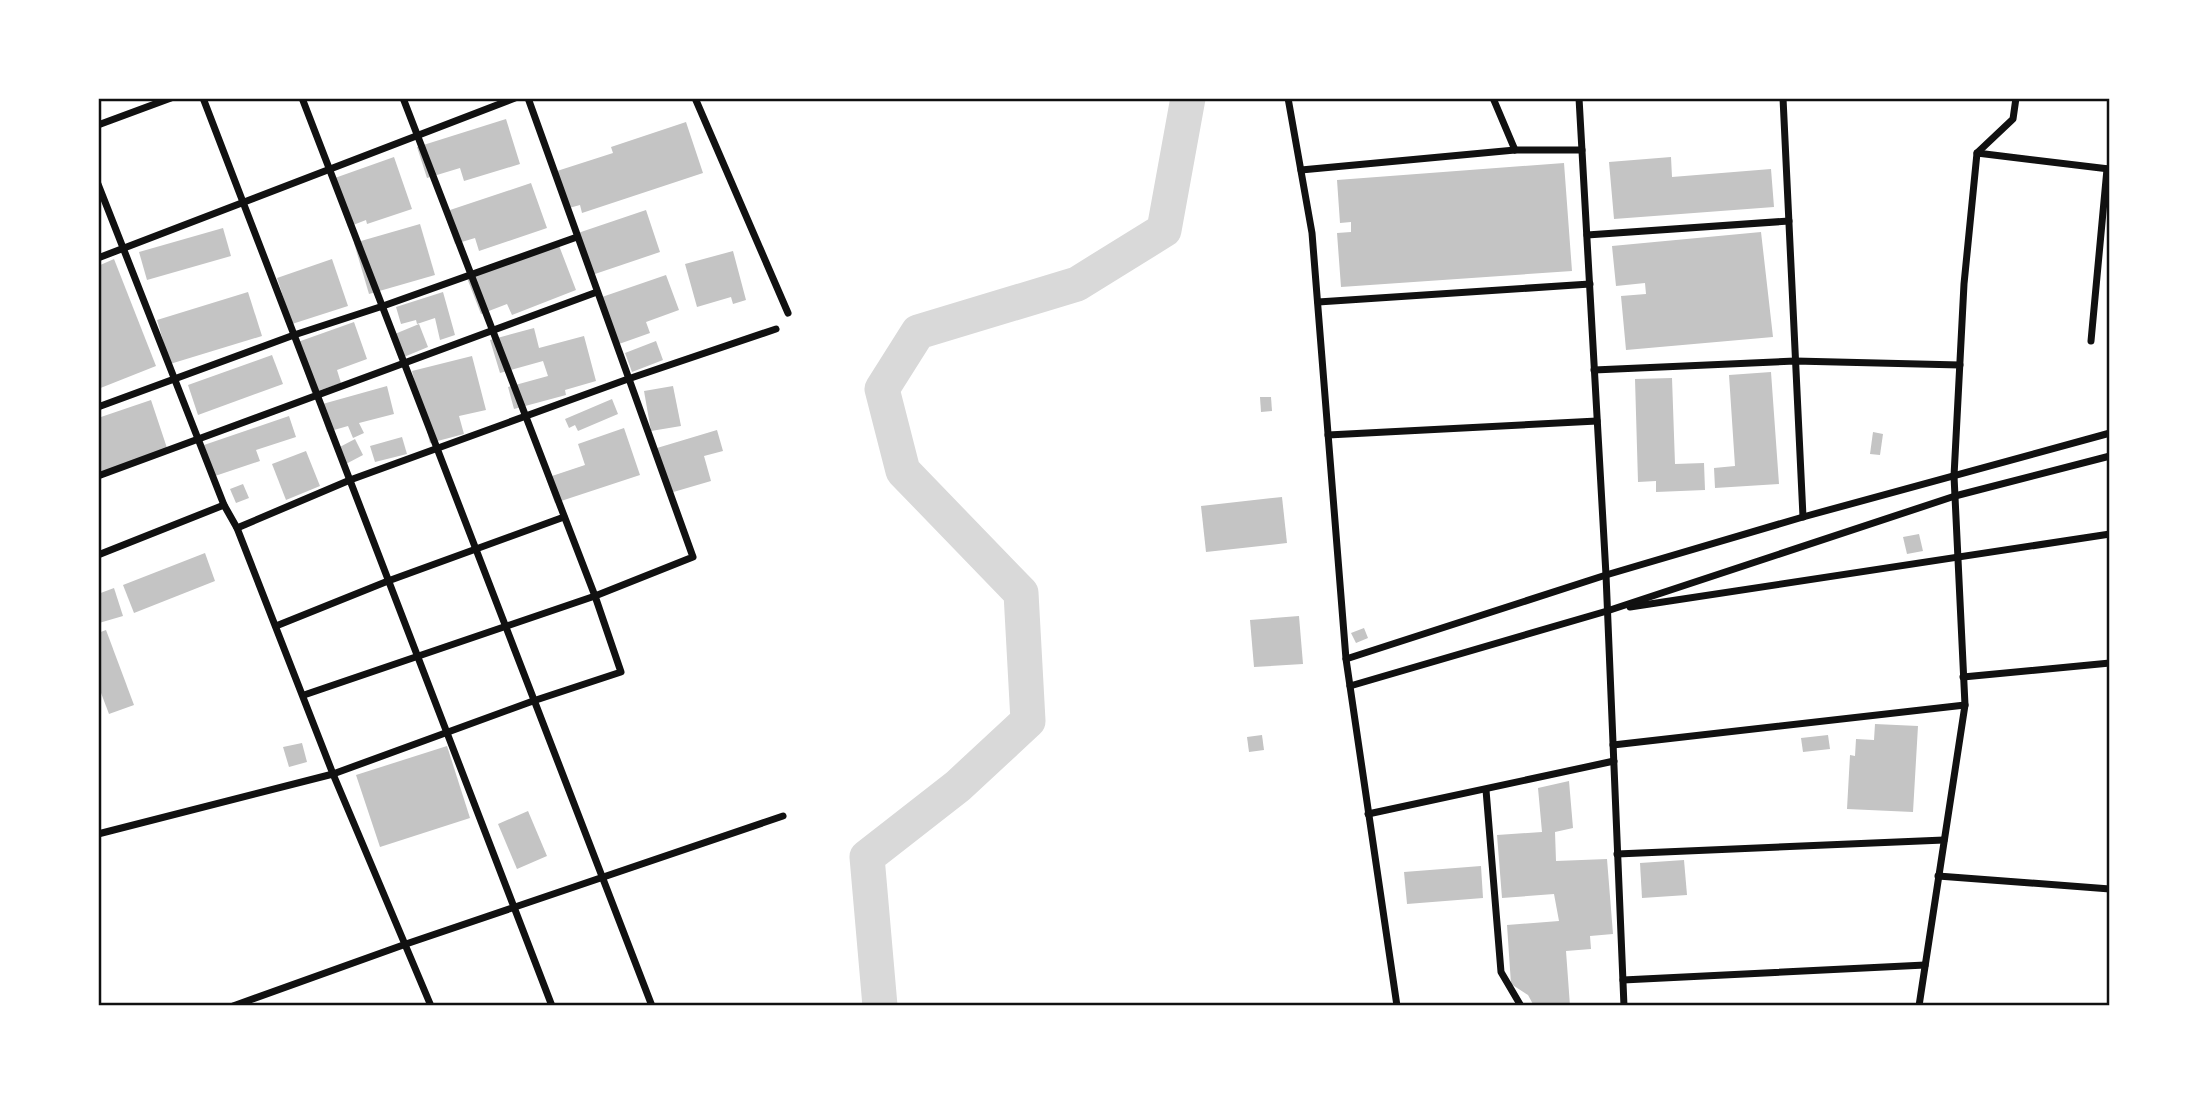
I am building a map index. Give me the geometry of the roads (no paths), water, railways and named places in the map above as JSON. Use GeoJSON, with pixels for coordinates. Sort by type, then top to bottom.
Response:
{"type":"FeatureCollection","features":[{"type":"Feature","properties":{"kind":"street"},"geometry":{"type":"LineString","coordinates":[[98,125],[172,98]]}},
{"type":"Feature","properties":{"kind":"street"},"geometry":{"type":"LineString","coordinates":[[203,98],[552,1006]]}},
{"type":"Feature","properties":{"kind":"street"},"geometry":{"type":"LineString","coordinates":[[302,98],[652,1006]]}},
{"type":"Feature","properties":{"kind":"street"},"geometry":{"type":"LineString","coordinates":[[98,834],[333,774],[621,672],[595,596],[403,98]]}},
{"type":"Feature","properties":{"kind":"street"},"geometry":{"type":"LineString","coordinates":[[98,258],[516,98]]}},
{"type":"Feature","properties":{"kind":"street"},"geometry":{"type":"LineString","coordinates":[[304,695],[595,596],[693,557],[527,98]]}},
{"type":"Feature","properties":{"kind":"street"},"geometry":{"type":"LineString","coordinates":[[695,98],[788,313]]}},
{"type":"Feature","properties":{"kind":"street"},"geometry":{"type":"LineString","coordinates":[[1289,98],[1312,233],[1349,686],[1397,1006]]}},
{"type":"Feature","properties":{"kind":"street"},"geometry":{"type":"LineString","coordinates":[[1493,98],[1515,150]]}},
{"type":"Feature","properties":{"kind":"street"},"geometry":{"type":"LineString","coordinates":[[1579,98],[1606,575],[1624,1006]]}},
{"type":"Feature","properties":{"kind":"street"},"geometry":{"type":"LineString","coordinates":[[1783,98],[1803,517]]}},
{"type":"Feature","properties":{"kind":"street"},"geometry":{"type":"LineString","coordinates":[[1919,1006],[1965,705],[1954,476],[1964,284],[1976,153],[2013,119],[2016,98]]}},
{"type":"Feature","properties":{"kind":"street"},"geometry":{"type":"LineString","coordinates":[[1301,170],[1515,150],[1582,150]]}},
{"type":"Feature","properties":{"kind":"street"},"geometry":{"type":"LineString","coordinates":[[1976,153],[2108,169],[2091,341]]}},
{"type":"Feature","properties":{"kind":"street"},"geometry":{"type":"LineString","coordinates":[[98,184],[225,505],[237,528],[304,695],[333,774],[431,1006]]}},
{"type":"Feature","properties":{"kind":"street"},"geometry":{"type":"LineString","coordinates":[[1587,235],[1789,221]]}},
{"type":"Feature","properties":{"kind":"street"},"geometry":{"type":"LineString","coordinates":[[98,407],[294,335],[577,237]]}},
{"type":"Feature","properties":{"kind":"street"},"geometry":{"type":"LineString","coordinates":[[1318,302],[1590,284]]}},
{"type":"Feature","properties":{"kind":"street"},"geometry":{"type":"LineString","coordinates":[[98,476],[597,292]]}},
{"type":"Feature","properties":{"kind":"street"},"geometry":{"type":"LineString","coordinates":[[237,528],[350,480],[628,379],[776,329]]}},
{"type":"Feature","properties":{"kind":"street"},"geometry":{"type":"LineString","coordinates":[[1594,370],[1795,361],[1959,365]]}},
{"type":"Feature","properties":{"kind":"street"},"geometry":{"type":"LineString","coordinates":[[1328,435],[1597,421]]}},
{"type":"Feature","properties":{"kind":"street"},"geometry":{"type":"LineString","coordinates":[[1346,659],[1606,575],[1803,517],[2110,433]]}},
{"type":"Feature","properties":{"kind":"street"},"geometry":{"type":"LineString","coordinates":[[1349,686],[1607,611],[1955,496],[2110,456]]}},
{"type":"Feature","properties":{"kind":"street"},"geometry":{"type":"LineString","coordinates":[[98,555],[225,505]]}},
{"type":"Feature","properties":{"kind":"street"},"geometry":{"type":"LineString","coordinates":[[276,626],[388,581],[564,517]]}},
{"type":"Feature","properties":{"kind":"street"},"geometry":{"type":"LineString","coordinates":[[1607,611],[2110,534]]}},
{"type":"Feature","properties":{"kind":"street"},"geometry":{"type":"LineString","coordinates":[[1963,677],[2110,663]]}},
{"type":"Feature","properties":{"kind":"street"},"geometry":{"type":"LineString","coordinates":[[1613,745],[1965,705]]}},
{"type":"Feature","properties":{"kind":"street"},"geometry":{"type":"LineString","coordinates":[[1368,814],[1614,761]]}},
{"type":"Feature","properties":{"kind":"street"},"geometry":{"type":"LineString","coordinates":[[1486,790],[1501,972],[1521,1006]]}},
{"type":"Feature","properties":{"kind":"street"},"geometry":{"type":"LineString","coordinates":[[235,1006],[405,944],[783,816]]}},
{"type":"Feature","properties":{"kind":"street"},"geometry":{"type":"LineString","coordinates":[[1617,853],[1944,840]]}},
{"type":"Feature","properties":{"kind":"street"},"geometry":{"type":"LineString","coordinates":[[1938,876],[2110,889]]}},
{"type":"Feature","properties":{"kind":"street"},"geometry":{"type":"LineString","coordinates":[[1623,980],[1925,965]]}},
{"type":"Feature","properties":{"kind":"waterway"},"geometry":{"type":"LineString","coordinates":[[880,1006],[867,857],[958,786],[1028,721],[1021,593],[903,471],[882,389],[918,332],[1077,284],[1164,230],[1188,98]]}}]}
